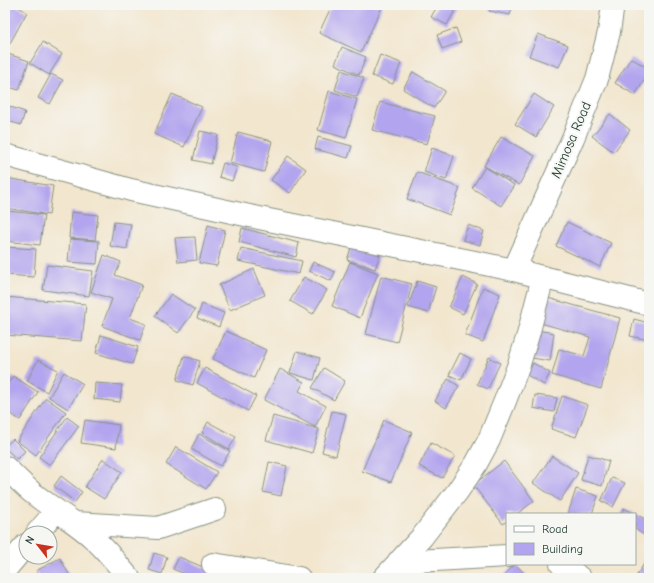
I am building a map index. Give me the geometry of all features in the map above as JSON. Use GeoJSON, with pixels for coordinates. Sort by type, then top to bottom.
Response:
{"type":"FeatureCollection","features":[{"type":"Feature","properties":{"kind":"street","name":"Mimosa Road"},"geometry":{"type":"LineString","coordinates":[[514,270],[573,138],[597,79],[614,5]]}},
{"type":"Feature","properties":{"kind":"street"},"geometry":{"type":"LineString","coordinates":[[5,155],[131,190],[259,218],[514,270],[649,304]]}},
{"type":"Feature","properties":{"kind":"street"},"geometry":{"type":"LineString","coordinates":[[384,578],[422,537],[457,492],[476,464],[489,440],[519,364],[543,277]]}},
{"type":"Feature","properties":{"kind":"street"},"geometry":{"type":"LineString","coordinates":[[5,467],[34,494],[92,537],[129,578]]}},
{"type":"Feature","properties":{"kind":"street"},"geometry":{"type":"LineString","coordinates":[[75,523],[158,528],[215,509]]}},
{"type":"Feature","properties":{"kind":"street"},"geometry":{"type":"LineString","coordinates":[[44,525],[56,511]]}},
{"type":"Feature","properties":{"kind":"street"},"geometry":{"type":"LineString","coordinates":[[5,570],[18,555]]}},
{"type":"Feature","properties":{"kind":"street"},"geometry":{"type":"LineString","coordinates":[[398,562],[506,556]]}},
{"type":"Feature","properties":{"kind":"street"},"geometry":{"type":"LineString","coordinates":[[213,564],[299,578]]}},
{"type":"Feature","properties":{"kind":"street"},"geometry":{"type":"LineString","coordinates":[[562,565],[580,578]]}},
{"type":"Feature","properties":{"kind":"building"},"geometry":{"type":"Polygon","coordinates":[[[9,5],[15,5],[27,12],[9,45],[5,43],[5,12],[9,5]]]}},
{"type":"Feature","properties":{"kind":"building"},"geometry":{"type":"Polygon","coordinates":[[[332,5],[383,5],[361,52],[319,33],[332,5]]]}},
{"type":"Feature","properties":{"kind":"building"},"geometry":{"type":"Polygon","coordinates":[[[438,5],[458,5],[447,25],[431,17],[438,5]]]}},
{"type":"Feature","properties":{"kind":"building"},"geometry":{"type":"Polygon","coordinates":[[[491,5],[513,5],[510,15],[489,11],[491,5]]]}},
{"type":"Feature","properties":{"kind":"building"},"geometry":{"type":"Polygon","coordinates":[[[456,28],[461,42],[442,49],[437,35],[456,28]]]}},
{"type":"Feature","properties":{"kind":"building"},"geometry":{"type":"Polygon","coordinates":[[[538,34],[568,45],[559,67],[529,56],[538,34]]]}},
{"type":"Feature","properties":{"kind":"building"},"geometry":{"type":"Polygon","coordinates":[[[43,42],[62,54],[49,75],[30,63],[43,42]]]}},
{"type":"Feature","properties":{"kind":"building"},"geometry":{"type":"Polygon","coordinates":[[[342,47],[366,57],[359,75],[335,64],[342,47]]]}},
{"type":"Feature","properties":{"kind":"building"},"geometry":{"type":"Polygon","coordinates":[[[5,53],[29,61],[19,90],[5,86],[5,53]]]}},
{"type":"Feature","properties":{"kind":"building"},"geometry":{"type":"Polygon","coordinates":[[[380,55],[401,63],[393,84],[372,76],[380,55]]]}},
{"type":"Feature","properties":{"kind":"building"},"geometry":{"type":"Polygon","coordinates":[[[631,58],[649,69],[649,73],[635,95],[615,83],[631,58]]]}},
{"type":"Feature","properties":{"kind":"building"},"geometry":{"type":"Polygon","coordinates":[[[341,70],[364,78],[357,97],[335,90],[341,70]]]}},
{"type":"Feature","properties":{"kind":"building"},"geometry":{"type":"Polygon","coordinates":[[[413,72],[445,91],[434,108],[403,89],[413,72]]]}},
{"type":"Feature","properties":{"kind":"building"},"geometry":{"type":"Polygon","coordinates":[[[51,74],[63,80],[50,104],[38,98],[51,74]]]}},
{"type":"Feature","properties":{"kind":"building"},"geometry":{"type":"Polygon","coordinates":[[[329,91],[357,99],[346,138],[318,130],[329,91]]]}},
{"type":"Feature","properties":{"kind":"building"},"geometry":{"type":"Polygon","coordinates":[[[172,94],[202,107],[184,147],[154,134],[172,94]]]}},
{"type":"Feature","properties":{"kind":"building"},"geometry":{"type":"Polygon","coordinates":[[[534,94],[554,107],[536,137],[515,124],[534,94]]]}},
{"type":"Feature","properties":{"kind":"building"},"geometry":{"type":"Polygon","coordinates":[[[380,102],[435,116],[427,144],[372,130],[380,102]]]}},
{"type":"Feature","properties":{"kind":"building"},"geometry":{"type":"Polygon","coordinates":[[[5,105],[25,112],[21,125],[5,120],[5,105]]]}},
{"type":"Feature","properties":{"kind":"building"},"geometry":{"type":"Polygon","coordinates":[[[610,114],[630,130],[614,152],[592,136],[610,114]]]}},
{"type":"Feature","properties":{"kind":"building"},"geometry":{"type":"Polygon","coordinates":[[[200,131],[218,135],[211,164],[193,160],[200,131]]]}},
{"type":"Feature","properties":{"kind":"building"},"geometry":{"type":"Polygon","coordinates":[[[238,132],[272,141],[264,172],[230,163],[238,132]]]}},
{"type":"Feature","properties":{"kind":"building"},"geometry":{"type":"Polygon","coordinates":[[[318,137],[352,146],[348,158],[315,149],[318,137]]]}},
{"type":"Feature","properties":{"kind":"building"},"geometry":{"type":"Polygon","coordinates":[[[501,137],[535,156],[519,185],[484,166],[501,137]]]}},
{"type":"Feature","properties":{"kind":"building"},"geometry":{"type":"Polygon","coordinates":[[[432,148],[454,156],[446,180],[424,172],[432,148]]]}},
{"type":"Feature","properties":{"kind":"building"},"geometry":{"type":"Polygon","coordinates":[[[288,156],[306,169],[290,193],[271,180],[288,156]]]}},
{"type":"Feature","properties":{"kind":"building"},"geometry":{"type":"Polygon","coordinates":[[[223,163],[237,167],[232,181],[219,177],[223,163]]]}},
{"type":"Feature","properties":{"kind":"building"},"geometry":{"type":"Polygon","coordinates":[[[485,167],[514,185],[501,206],[472,188],[485,167]]]}},
{"type":"Feature","properties":{"kind":"building"},"geometry":{"type":"Polygon","coordinates":[[[417,172],[460,188],[450,215],[407,199],[417,172]]]}},
{"type":"Feature","properties":{"kind":"building"},"geometry":{"type":"Polygon","coordinates":[[[5,178],[53,186],[49,215],[5,208],[5,178]]]}},
{"type":"Feature","properties":{"kind":"building"},"geometry":{"type":"Polygon","coordinates":[[[8,211],[44,215],[40,245],[5,241],[8,211]]]}},
{"type":"Feature","properties":{"kind":"building"},"geometry":{"type":"Polygon","coordinates":[[[71,212],[98,215],[95,240],[69,238],[71,212]]]}},
{"type":"Feature","properties":{"kind":"building"},"geometry":{"type":"Polygon","coordinates":[[[114,222],[131,224],[127,249],[110,246],[114,222]]]}},
{"type":"Feature","properties":{"kind":"building"},"geometry":{"type":"Polygon","coordinates":[[[567,222],[611,243],[600,267],[556,246],[567,222]]]}},
{"type":"Feature","properties":{"kind":"building"},"geometry":{"type":"Polygon","coordinates":[[[208,225],[225,230],[217,266],[199,263],[208,225]]]}},
{"type":"Feature","properties":{"kind":"building"},"geometry":{"type":"Polygon","coordinates":[[[468,225],[484,231],[480,245],[463,240],[468,225]]]}},
{"type":"Feature","properties":{"kind":"building"},"geometry":{"type":"Polygon","coordinates":[[[242,228],[299,243],[296,257],[239,242],[242,228]]]}},
{"type":"Feature","properties":{"kind":"building"},"geometry":{"type":"Polygon","coordinates":[[[195,237],[197,260],[178,262],[175,238],[195,237]]]}},
{"type":"Feature","properties":{"kind":"building"},"geometry":{"type":"Polygon","coordinates":[[[70,239],[99,241],[97,264],[68,262],[70,239]]]}},
{"type":"Feature","properties":{"kind":"building"},"geometry":{"type":"Polygon","coordinates":[[[352,245],[380,255],[375,269],[347,260],[352,245]]]}},
{"type":"Feature","properties":{"kind":"building"},"geometry":{"type":"Polygon","coordinates":[[[5,247],[36,249],[34,277],[5,275],[5,247]]]}},
{"type":"Feature","properties":{"kind":"building"},"geometry":{"type":"Polygon","coordinates":[[[241,248],[302,261],[299,274],[238,261],[241,248]]]}},
{"type":"Feature","properties":{"kind":"building"},"geometry":{"type":"Polygon","coordinates":[[[104,255],[121,262],[115,275],[142,285],[130,318],[146,324],[140,340],[102,326],[112,299],[91,292],[104,255]]]}},
{"type":"Feature","properties":{"kind":"building"},"geometry":{"type":"Polygon","coordinates":[[[313,262],[335,272],[331,281],[309,271],[313,262]]]}},
{"type":"Feature","properties":{"kind":"building"},"geometry":{"type":"Polygon","coordinates":[[[350,262],[378,273],[360,318],[332,306],[350,262]]]}},
{"type":"Feature","properties":{"kind":"building"},"geometry":{"type":"Polygon","coordinates":[[[47,265],[93,271],[89,296],[43,290],[47,265]]]}},
{"type":"Feature","properties":{"kind":"building"},"geometry":{"type":"Polygon","coordinates":[[[254,269],[265,295],[230,310],[219,285],[254,269]]]}},
{"type":"Feature","properties":{"kind":"building"},"geometry":{"type":"Polygon","coordinates":[[[381,276],[412,284],[397,342],[366,334],[381,276]]]}},
{"type":"Feature","properties":{"kind":"building"},"geometry":{"type":"Polygon","coordinates":[[[304,277],[327,290],[313,314],[290,301],[304,277]]]}},
{"type":"Feature","properties":{"kind":"building"},"geometry":{"type":"Polygon","coordinates":[[[463,277],[477,284],[463,314],[449,307],[463,277]]]}},
{"type":"Feature","properties":{"kind":"building"},"geometry":{"type":"Polygon","coordinates":[[[417,281],[436,287],[428,313],[408,307],[417,281]]]}},
{"type":"Feature","properties":{"kind":"building"},"geometry":{"type":"Polygon","coordinates":[[[483,287],[500,294],[483,342],[465,335],[483,287]]]}},
{"type":"Feature","properties":{"kind":"building"},"geometry":{"type":"Polygon","coordinates":[[[171,294],[195,310],[178,333],[155,316],[171,294]]]}},
{"type":"Feature","properties":{"kind":"building"},"geometry":{"type":"Polygon","coordinates":[[[5,297],[86,304],[82,341],[5,335],[5,297]]]}},
{"type":"Feature","properties":{"kind":"building"},"geometry":{"type":"Polygon","coordinates":[[[544,297],[620,318],[601,389],[552,375],[559,349],[584,356],[590,337],[537,322],[544,297]]]}},
{"type":"Feature","properties":{"kind":"building"},"geometry":{"type":"Polygon","coordinates":[[[202,304],[224,313],[219,327],[197,318],[202,304]]]}},
{"type":"Feature","properties":{"kind":"building"},"geometry":{"type":"Polygon","coordinates":[[[634,319],[649,323],[649,340],[630,336],[634,319]]]}},
{"type":"Feature","properties":{"kind":"building"},"geometry":{"type":"Polygon","coordinates":[[[531,329],[554,333],[550,361],[526,357],[531,329]]]}},
{"type":"Feature","properties":{"kind":"building"},"geometry":{"type":"Polygon","coordinates":[[[226,331],[266,350],[254,378],[213,359],[226,331]]]}},
{"type":"Feature","properties":{"kind":"building"},"geometry":{"type":"Polygon","coordinates":[[[101,335],[138,347],[132,364],[96,353],[101,335]]]}},
{"type":"Feature","properties":{"kind":"building"},"geometry":{"type":"Polygon","coordinates":[[[297,351],[320,358],[314,380],[290,373],[297,351]]]}},
{"type":"Feature","properties":{"kind":"building"},"geometry":{"type":"Polygon","coordinates":[[[460,353],[471,359],[461,380],[449,375],[460,353]]]}},
{"type":"Feature","properties":{"kind":"building"},"geometry":{"type":"Polygon","coordinates":[[[184,356],[200,361],[193,385],[177,380],[184,356]]]}},
{"type":"Feature","properties":{"kind":"building"},"geometry":{"type":"Polygon","coordinates":[[[489,357],[500,363],[488,389],[477,384],[489,357]]]}},
{"type":"Feature","properties":{"kind":"building"},"geometry":{"type":"Polygon","coordinates":[[[38,360],[58,370],[47,392],[27,381],[38,360]]]}},
{"type":"Feature","properties":{"kind":"building"},"geometry":{"type":"Polygon","coordinates":[[[533,363],[550,373],[544,385],[527,375],[533,363]]]}},
{"type":"Feature","properties":{"kind":"building"},"geometry":{"type":"Polygon","coordinates":[[[205,368],[256,396],[248,411],[197,383],[205,368]]]}},
{"type":"Feature","properties":{"kind":"building"},"geometry":{"type":"Polygon","coordinates":[[[324,368],[345,381],[334,400],[312,388],[324,368]]]}},
{"type":"Feature","properties":{"kind":"building"},"geometry":{"type":"Polygon","coordinates":[[[280,369],[304,382],[299,391],[326,406],[315,427],[264,400],[280,369]]]}},
{"type":"Feature","properties":{"kind":"building"},"geometry":{"type":"Polygon","coordinates":[[[64,372],[83,384],[68,409],[49,397],[64,372]]]}},
{"type":"Feature","properties":{"kind":"building"},"geometry":{"type":"Polygon","coordinates":[[[13,376],[38,392],[20,420],[5,410],[5,388],[13,376]]]}},
{"type":"Feature","properties":{"kind":"building"},"geometry":{"type":"Polygon","coordinates":[[[448,379],[459,386],[446,408],[435,401],[448,379]]]}},
{"type":"Feature","properties":{"kind":"building"},"geometry":{"type":"Polygon","coordinates":[[[95,383],[122,385],[120,402],[94,399],[95,383]]]}},
{"type":"Feature","properties":{"kind":"building"},"geometry":{"type":"Polygon","coordinates":[[[535,395],[557,398],[554,412],[533,408],[535,395]]]}},
{"type":"Feature","properties":{"kind":"building"},"geometry":{"type":"Polygon","coordinates":[[[562,396],[588,405],[576,437],[551,429],[562,396]]]}},
{"type":"Feature","properties":{"kind":"building"},"geometry":{"type":"Polygon","coordinates":[[[46,398],[66,412],[36,455],[17,441],[46,398]]]}},
{"type":"Feature","properties":{"kind":"building"},"geometry":{"type":"Polygon","coordinates":[[[332,411],[346,414],[336,456],[322,452],[332,411]]]}},
{"type":"Feature","properties":{"kind":"building"},"geometry":{"type":"Polygon","coordinates":[[[273,416],[319,429],[312,453],[266,440],[273,416]]]}},
{"type":"Feature","properties":{"kind":"building"},"geometry":{"type":"Polygon","coordinates":[[[67,417],[79,426],[50,465],[39,457],[67,417]]]}},
{"type":"Feature","properties":{"kind":"building"},"geometry":{"type":"Polygon","coordinates":[[[85,420],[119,425],[116,448],[81,443],[85,420]]]}},
{"type":"Feature","properties":{"kind":"building"},"geometry":{"type":"Polygon","coordinates":[[[384,420],[412,432],[391,482],[362,471],[384,420]]]}},
{"type":"Feature","properties":{"kind":"building"},"geometry":{"type":"Polygon","coordinates":[[[208,422],[236,437],[229,449],[202,433],[208,422]]]}},
{"type":"Feature","properties":{"kind":"building"},"geometry":{"type":"Polygon","coordinates":[[[199,434],[230,451],[221,466],[191,449],[199,434]]]}},
{"type":"Feature","properties":{"kind":"building"},"geometry":{"type":"Polygon","coordinates":[[[13,439],[25,451],[17,459],[5,448],[5,446],[13,439]]]}},
{"type":"Feature","properties":{"kind":"building"},"geometry":{"type":"Polygon","coordinates":[[[431,443],[455,456],[442,478],[419,466],[431,443]]]}},
{"type":"Feature","properties":{"kind":"building"},"geometry":{"type":"Polygon","coordinates":[[[176,447],[217,472],[206,489],[166,464],[176,447]]]}},
{"type":"Feature","properties":{"kind":"building"},"geometry":{"type":"Polygon","coordinates":[[[588,455],[609,461],[602,486],[581,480],[588,455]]]}},
{"type":"Feature","properties":{"kind":"building"},"geometry":{"type":"Polygon","coordinates":[[[552,456],[578,473],[560,501],[533,483],[552,456]]]}},
{"type":"Feature","properties":{"kind":"building"},"geometry":{"type":"Polygon","coordinates":[[[103,459],[122,472],[104,499],[85,487],[103,459]]]}},
{"type":"Feature","properties":{"kind":"building"},"geometry":{"type":"Polygon","coordinates":[[[504,461],[534,501],[518,513],[506,513],[506,522],[503,524],[473,485],[504,461]]]}},
{"type":"Feature","properties":{"kind":"building"},"geometry":{"type":"Polygon","coordinates":[[[269,462],[287,466],[281,496],[263,492],[269,462]]]}},
{"type":"Feature","properties":{"kind":"building"},"geometry":{"type":"Polygon","coordinates":[[[61,476],[82,492],[75,502],[54,486],[61,476]]]}},
{"type":"Feature","properties":{"kind":"building"},"geometry":{"type":"Polygon","coordinates":[[[612,478],[625,483],[613,507],[601,501],[612,478]]]}},
{"type":"Feature","properties":{"kind":"building"},"geometry":{"type":"Polygon","coordinates":[[[576,489],[598,496],[592,513],[568,513],[576,489]]]}},
{"type":"Feature","properties":{"kind":"building"},"geometry":{"type":"Polygon","coordinates":[[[624,508],[634,513],[622,513],[624,508]]]}},
{"type":"Feature","properties":{"kind":"building"},"geometry":{"type":"Polygon","coordinates":[[[636,514],[649,521],[649,527],[644,535],[636,530],[636,514]]]}},
{"type":"Feature","properties":{"kind":"building"},"geometry":{"type":"Polygon","coordinates":[[[154,553],[167,557],[162,574],[149,570],[154,553]]]}},
{"type":"Feature","properties":{"kind":"building"},"geometry":{"type":"Polygon","coordinates":[[[649,556],[649,578],[635,578],[649,556]]]}},
{"type":"Feature","properties":{"kind":"building"},"geometry":{"type":"Polygon","coordinates":[[[179,557],[215,572],[212,578],[194,578],[173,569],[179,557]]]}},
{"type":"Feature","properties":{"kind":"building"},"geometry":{"type":"Polygon","coordinates":[[[60,558],[71,578],[40,578],[36,571],[47,565],[58,565],[58,559],[60,558]]]}},
{"type":"Feature","properties":{"kind":"building"},"geometry":{"type":"Polygon","coordinates":[[[514,565],[516,565],[529,578],[502,578],[514,565]]]}},
{"type":"Feature","properties":{"kind":"building"},"geometry":{"type":"Polygon","coordinates":[[[424,571],[437,578],[420,578],[424,571]]]}}]}
